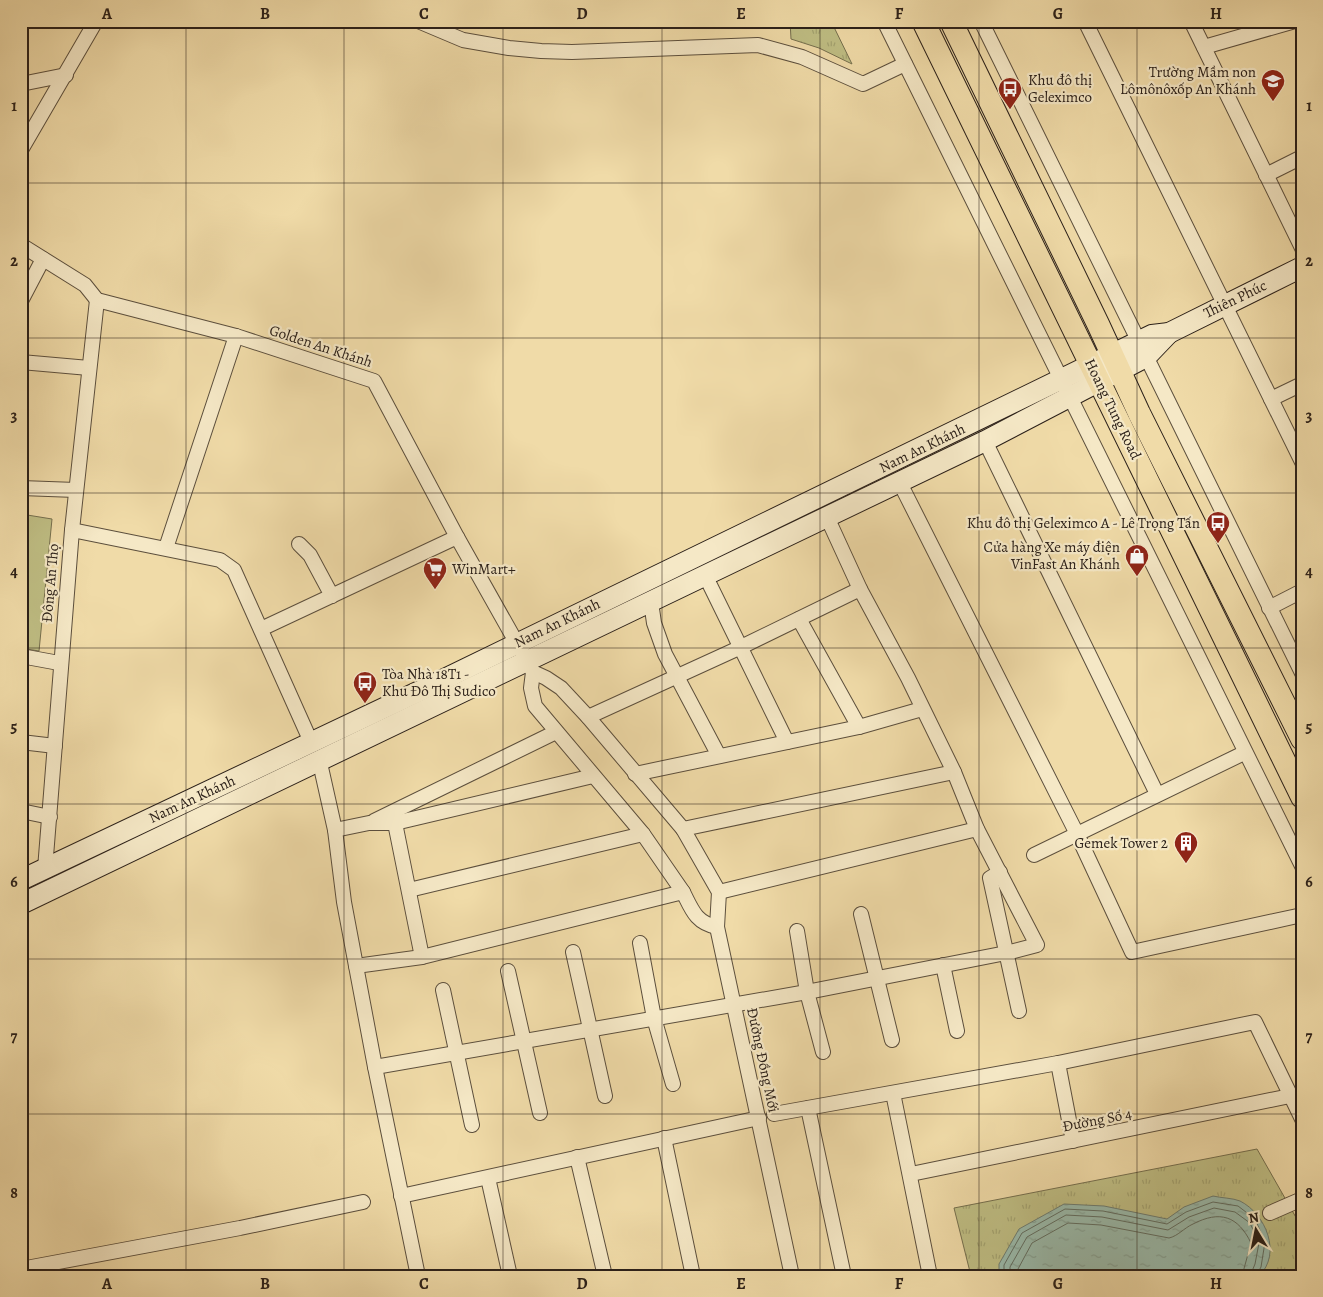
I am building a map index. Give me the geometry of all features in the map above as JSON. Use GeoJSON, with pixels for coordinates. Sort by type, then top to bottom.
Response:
{"type":"FeatureCollection","features":[{"type":"Feature","properties":{"kind":"main road","name":"Hoang Tung Road"},"geometry":{"type":"LineString","coordinates":[[923,21],[1302,796]]}},
{"type":"Feature","properties":{"kind":"main road","name":"Hoang Tung Road"},"geometry":{"type":"LineString","coordinates":[[951,21],[1116,364],[1302,738]]}},
{"type":"Feature","properties":{"kind":"street"},"geometry":{"type":"LineString","coordinates":[[21,150],[96,21]]}},
{"type":"Feature","properties":{"kind":"street"},"geometry":{"type":"LineString","coordinates":[[418,21],[463,40],[541,51],[572,52],[758,44],[802,56],[863,84],[906,64]]}},
{"type":"Feature","properties":{"kind":"street"},"geometry":{"type":"LineString","coordinates":[[884,21],[1244,753],[1302,866]]}},
{"type":"Feature","properties":{"kind":"street"},"geometry":{"type":"LineString","coordinates":[[981,21],[1302,674]]}},
{"type":"Feature","properties":{"kind":"street"},"geometry":{"type":"LineString","coordinates":[[1085,21],[1302,462]]}},
{"type":"Feature","properties":{"kind":"street"},"geometry":{"type":"LineString","coordinates":[[1191,21],[1302,248]]}},
{"type":"Feature","properties":{"kind":"street"},"geometry":{"type":"LineString","coordinates":[[1204,47],[1295,21]]}},
{"type":"Feature","properties":{"kind":"street"},"geometry":{"type":"LineString","coordinates":[[21,84],[66,75]]}},
{"type":"Feature","properties":{"kind":"street"},"geometry":{"type":"LineString","coordinates":[[1266,175],[1302,157]]}},
{"type":"Feature","properties":{"kind":"street"},"geometry":{"type":"LineString","coordinates":[[21,245],[85,285],[97,300]]}},
{"type":"Feature","properties":{"kind":"street"},"geometry":{"type":"LineString","coordinates":[[21,301],[43,259]]}},
{"type":"Feature","properties":{"kind":"street","name":"Thiên Phúc"},"geometry":{"type":"LineString","coordinates":[[1096,374],[1142,349],[1152,335],[1168,333],[1302,267]]}},
{"type":"Feature","properties":{"kind":"street","name":"Golden An Khánh"},"geometry":{"type":"LineString","coordinates":[[97,300],[236,336],[374,381],[457,537],[530,668]]}},
{"type":"Feature","properties":{"kind":"street","name":"Đông An Thọ"},"geometry":{"type":"LineString","coordinates":[[45,869],[72,530],[97,300]]}},
{"type":"Feature","properties":{"kind":"street"},"geometry":{"type":"LineString","coordinates":[[166,548],[236,336]]}},
{"type":"Feature","properties":{"kind":"street"},"geometry":{"type":"LineString","coordinates":[[21,362],[89,368]]}},
{"type":"Feature","properties":{"kind":"street","name":"Nam An Khánh"},"geometry":{"type":"LineString","coordinates":[[21,880],[928,445],[1066,389],[1096,374]]}},
{"type":"Feature","properties":{"kind":"street"},"geometry":{"type":"LineString","coordinates":[[1271,399],[1302,384]]}},
{"type":"Feature","properties":{"kind":"street","name":"Nam An Khánh"},"geometry":{"type":"LineString","coordinates":[[21,904],[320,763],[530,668],[651,602],[985,441],[1066,389]]}},
{"type":"Feature","properties":{"kind":"street"},"geometry":{"type":"LineString","coordinates":[[985,441],[1157,794]]}},
{"type":"Feature","properties":{"kind":"street"},"geometry":{"type":"LineString","coordinates":[[928,445],[937,464]]}},
{"type":"Feature","properties":{"kind":"street"},"geometry":{"type":"LineString","coordinates":[[900,483],[1077,834],[1132,952],[1302,915]]}},
{"type":"Feature","properties":{"kind":"street"},"geometry":{"type":"LineString","coordinates":[[21,488],[76,490]]}},
{"type":"Feature","properties":{"kind":"street"},"geometry":{"type":"LineString","coordinates":[[827,517],[860,589],[908,678],[954,772],[977,829],[1000,872],[990,878],[1019,1011]]}},
{"type":"Feature","properties":{"kind":"street"},"geometry":{"type":"LineString","coordinates":[[72,530],[220,560],[234,570],[311,742]]}},
{"type":"Feature","properties":{"kind":"street"},"geometry":{"type":"LineString","coordinates":[[261,629],[457,537]]}},
{"type":"Feature","properties":{"kind":"street"},"geometry":{"type":"LineString","coordinates":[[299,544],[310,555],[332,596]]}},
{"type":"Feature","properties":{"kind":"street"},"geometry":{"type":"LineString","coordinates":[[706,577],[739,648],[787,742]]}},
{"type":"Feature","properties":{"kind":"street"},"geometry":{"type":"LineString","coordinates":[[588,717],[739,648],[860,589]]}},
{"type":"Feature","properties":{"kind":"street"},"geometry":{"type":"LineString","coordinates":[[1269,608],[1302,592]]}},
{"type":"Feature","properties":{"kind":"street"},"geometry":{"type":"LineString","coordinates":[[651,602],[654,623],[665,654],[719,756]]}},
{"type":"Feature","properties":{"kind":"street"},"geometry":{"type":"LineString","coordinates":[[799,619],[860,727]]}},
{"type":"Feature","properties":{"kind":"street"},"geometry":{"type":"LineString","coordinates":[[21,656],[60,663]]}},
{"type":"Feature","properties":{"kind":"street"},"geometry":{"type":"LineString","coordinates":[[374,1067],[735,1004],[716,927],[719,892],[683,830],[588,717],[560,688],[530,668]]}},
{"type":"Feature","properties":{"kind":"street"},"geometry":{"type":"LineString","coordinates":[[530,668],[531,688],[535,706],[643,834],[683,892],[696,918],[705,925],[716,927]]}},
{"type":"Feature","properties":{"kind":"street"},"geometry":{"type":"LineString","coordinates":[[636,774],[860,727],[922,709]]}},
{"type":"Feature","properties":{"kind":"street"},"geometry":{"type":"LineString","coordinates":[[369,823],[556,732]]}},
{"type":"Feature","properties":{"kind":"street"},"geometry":{"type":"LineString","coordinates":[[21,742],[55,746]]}},
{"type":"Feature","properties":{"kind":"street"},"geometry":{"type":"LineString","coordinates":[[1034,855],[1244,753]]}},
{"type":"Feature","properties":{"kind":"street"},"geometry":{"type":"LineString","coordinates":[[320,763],[335,830],[344,902],[374,1067],[418,1276]]}},
{"type":"Feature","properties":{"kind":"street"},"geometry":{"type":"LineString","coordinates":[[683,830],[954,772]]}},
{"type":"Feature","properties":{"kind":"street"},"geometry":{"type":"LineString","coordinates":[[335,830],[369,823],[395,823],[593,776]]}},
{"type":"Feature","properties":{"kind":"street"},"geometry":{"type":"LineString","coordinates":[[21,812],[50,817]]}},
{"type":"Feature","properties":{"kind":"street"},"geometry":{"type":"LineString","coordinates":[[395,823],[422,957]]}},
{"type":"Feature","properties":{"kind":"street"},"geometry":{"type":"LineString","coordinates":[[719,892],[977,829]]}},
{"type":"Feature","properties":{"kind":"street"},"geometry":{"type":"LineString","coordinates":[[410,890],[643,834]]}},
{"type":"Feature","properties":{"kind":"street"},"geometry":{"type":"LineString","coordinates":[[45,869],[50,891]]}},
{"type":"Feature","properties":{"kind":"street","name":"Đường Đồng Mới"},"geometry":{"type":"LineString","coordinates":[[792,1276],[735,1004],[875,979],[1037,945],[1000,872]]}},
{"type":"Feature","properties":{"kind":"street"},"geometry":{"type":"LineString","coordinates":[[356,966],[422,957],[683,892]]}},
{"type":"Feature","properties":{"kind":"street"},"geometry":{"type":"LineString","coordinates":[[861,914],[875,979],[892,1040]]}},
{"type":"Feature","properties":{"kind":"street"},"geometry":{"type":"LineString","coordinates":[[798,931],[807,992],[823,1052]]}},
{"type":"Feature","properties":{"kind":"street"},"geometry":{"type":"LineString","coordinates":[[640,943],[654,1018],[673,1084]]}},
{"type":"Feature","properties":{"kind":"street"},"geometry":{"type":"LineString","coordinates":[[573,952],[605,1096]]}},
{"type":"Feature","properties":{"kind":"street"},"geometry":{"type":"LineString","coordinates":[[943,965],[957,1031]]}},
{"type":"Feature","properties":{"kind":"street"},"geometry":{"type":"LineString","coordinates":[[508,971],[540,1113]]}},
{"type":"Feature","properties":{"kind":"street"},"geometry":{"type":"LineString","coordinates":[[443,990],[472,1125]]}},
{"type":"Feature","properties":{"kind":"street"},"geometry":{"type":"LineString","coordinates":[[774,1114],[1058,1063],[1255,1022],[1302,1119]]}},
{"type":"Feature","properties":{"kind":"street"},"geometry":{"type":"LineString","coordinates":[[1058,1063],[1073,1141]]}},
{"type":"Feature","properties":{"kind":"street"},"geometry":{"type":"LineString","coordinates":[[893,1093],[930,1276]]}},
{"type":"Feature","properties":{"kind":"street","name":"Đường Số 4"},"geometry":{"type":"LineString","coordinates":[[910,1174],[1290,1096]]}},
{"type":"Feature","properties":{"kind":"street"},"geometry":{"type":"LineString","coordinates":[[808,1108],[844,1276]]}},
{"type":"Feature","properties":{"kind":"street"},"geometry":{"type":"LineString","coordinates":[[401,1196],[759,1118]]}},
{"type":"Feature","properties":{"kind":"street"},"geometry":{"type":"LineString","coordinates":[[664,1138],[693,1276]]}},
{"type":"Feature","properties":{"kind":"street"},"geometry":{"type":"LineString","coordinates":[[577,1157],[605,1276]]}},
{"type":"Feature","properties":{"kind":"street"},"geometry":{"type":"LineString","coordinates":[[488,1178],[510,1276]]}},
{"type":"Feature","properties":{"kind":"street"},"geometry":{"type":"LineString","coordinates":[[1270,1213],[1302,1198]]}},
{"type":"Feature","properties":{"kind":"street"},"geometry":{"type":"LineString","coordinates":[[21,1269],[240,1228],[363,1202]]}},
{"type":"Feature","properties":{"kind":"green space"},"geometry":{"type":"Polygon","coordinates":[[[790,21],[831,21],[852,64],[819,48],[791,39],[790,21]]]}},
{"type":"Feature","properties":{"kind":"green space"},"geometry":{"type":"Polygon","coordinates":[[[21,514],[52,519],[39,651],[21,648],[21,514]]]}},
{"type":"Feature","properties":{"kind":"green space"},"geometry":{"type":"Polygon","coordinates":[[[1257,1149],[1302,1228],[1302,1276],[971,1276],[954,1208],[1257,1149]]]}},
{"type":"Feature","properties":{"kind":"water"},"geometry":{"type":"Polygon","coordinates":[[[1213,1196],[1240,1201],[1257,1215],[1264,1225],[1270,1246],[1269,1257],[1266,1267],[1259,1276],[999,1276],[999,1264],[1019,1229],[1064,1204],[1104,1206],[1167,1219],[1184,1207],[1213,1196]]]}},
{"type":"Feature","properties":{"kind":"place","name":"Trường Mầm non Lômônôxốp An Khánh"},"geometry":{"type":"Point","coordinates":[1273,102]}},
{"type":"Feature","properties":{"kind":"place","name":"Khu đô thị Geleximco"},"geometry":{"type":"Point","coordinates":[1010,110]}},
{"type":"Feature","properties":{"kind":"place","name":"Khu đô thị Geleximco A - Lê Trọng Tấn"},"geometry":{"type":"Point","coordinates":[1218,544]}},
{"type":"Feature","properties":{"kind":"place","name":"Cửa hàng Xe máy điện VinFast An Khánh"},"geometry":{"type":"Point","coordinates":[1137,577]}},
{"type":"Feature","properties":{"kind":"place","name":"WinMart+"},"geometry":{"type":"Point","coordinates":[435,590]}},
{"type":"Feature","properties":{"kind":"place","name":"Tòa Nhà 18T1 - Khu Đô Thị Sudico"},"geometry":{"type":"Point","coordinates":[365,704]}},
{"type":"Feature","properties":{"kind":"place","name":"Gemek Tower 2"},"geometry":{"type":"Point","coordinates":[1186,864]}}]}
